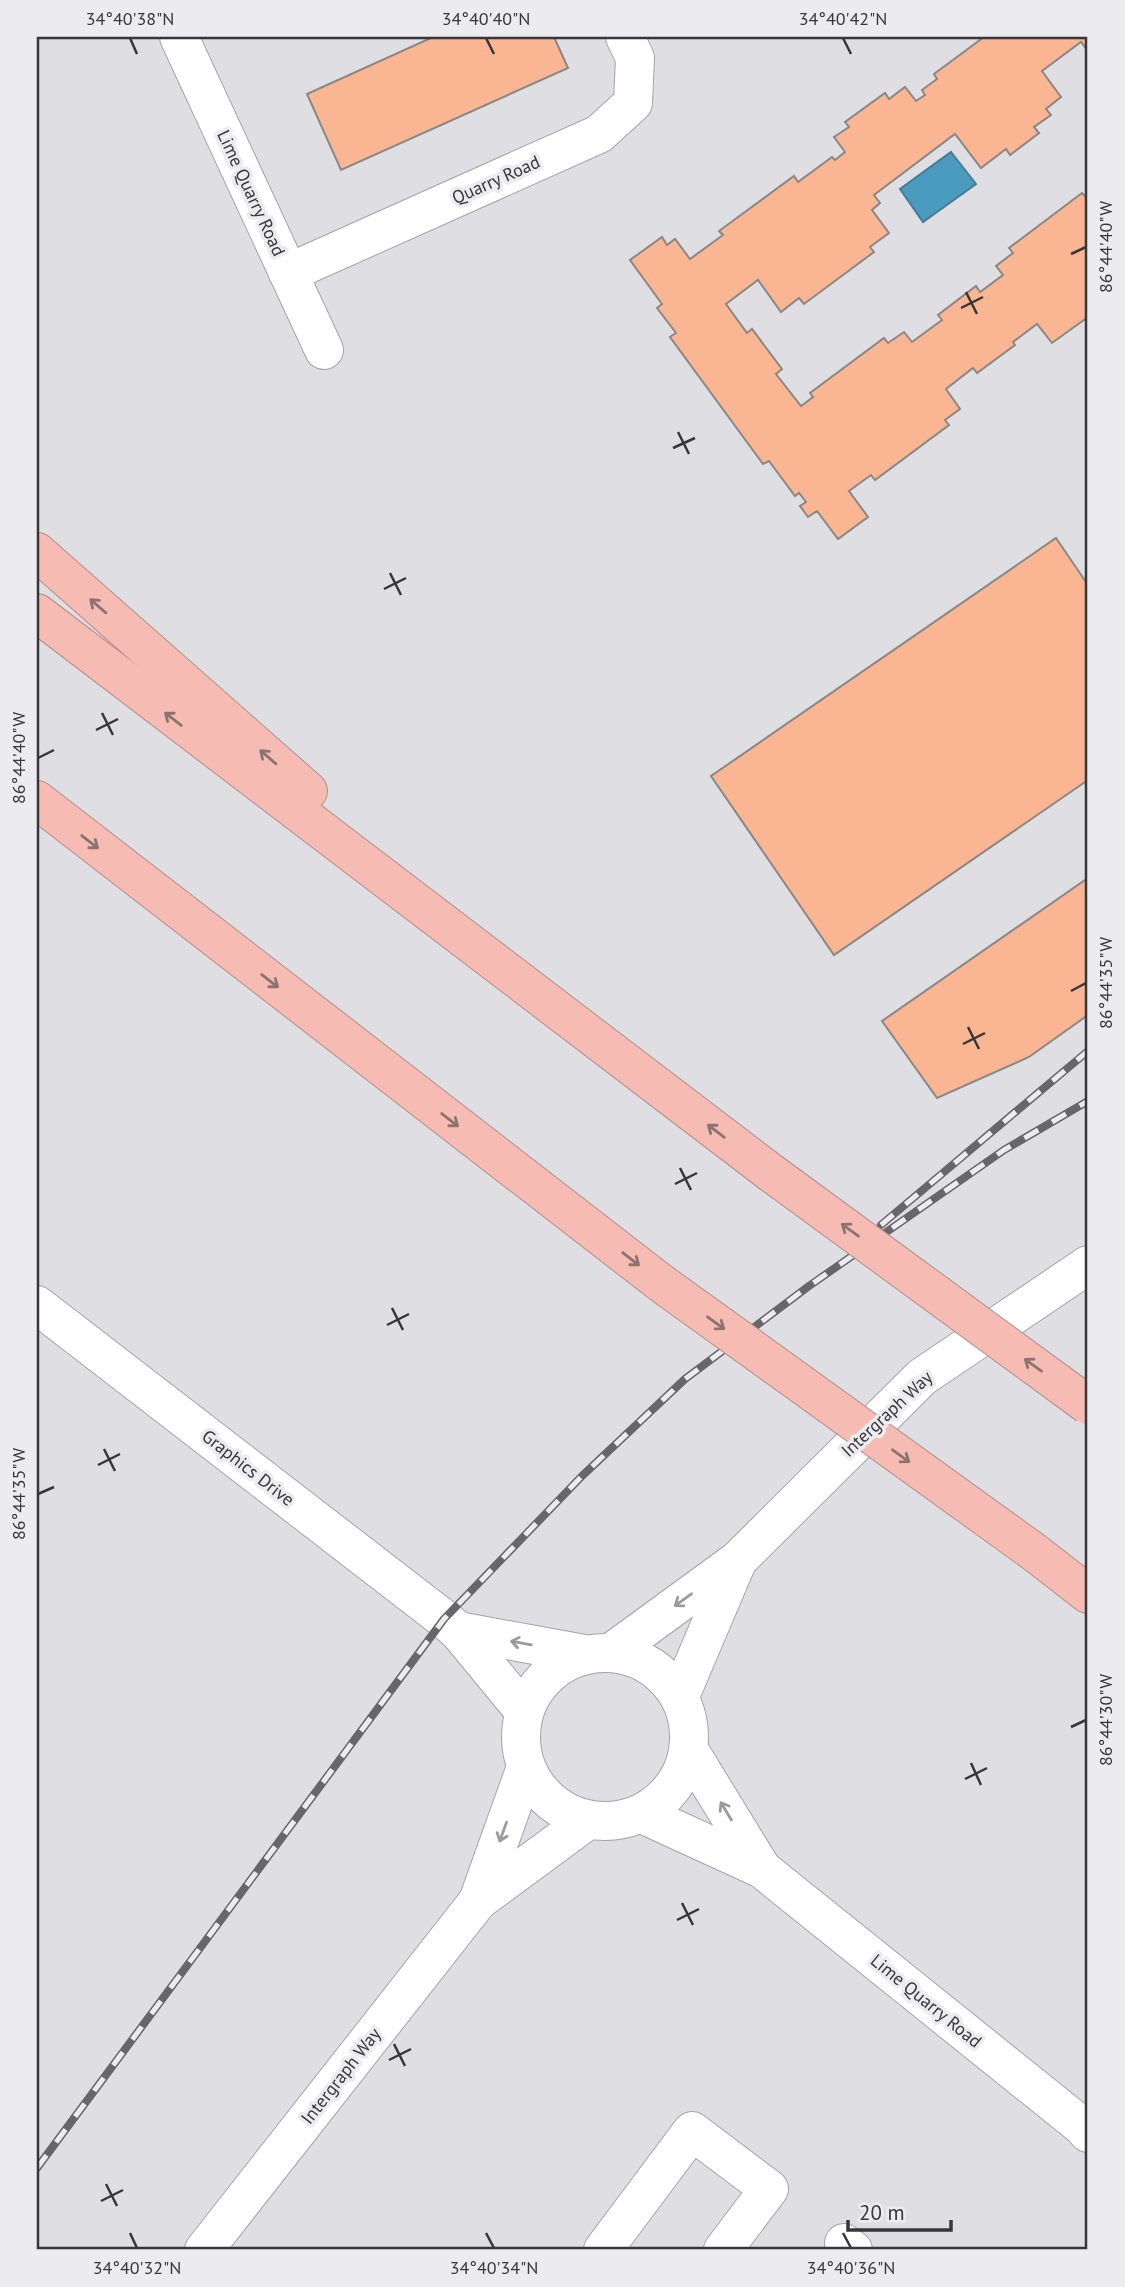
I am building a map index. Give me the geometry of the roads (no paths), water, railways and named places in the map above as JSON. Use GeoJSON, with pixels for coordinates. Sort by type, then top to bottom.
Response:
{"type":"FeatureCollection","features":[{"type":"Feature","properties":{"kind":"highway"},"geometry":{"type":"LineString","coordinates":[[37,552],[268,757],[580,1026]]}},
{"type":"Feature","properties":{"kind":"highway"},"geometry":{"type":"LineString","coordinates":[[37,613],[770,1172],[1088,1405]]}},
{"type":"Feature","properties":{"kind":"highway"},"geometry":{"type":"LineString","coordinates":[[37,800],[661,1283],[1034,1552],[1088,1594]]}},
{"type":"Feature","properties":{"kind":"street","name":"Lime Quarry Road"},"geometry":{"type":"LineString","coordinates":[[179,37],[324,350]]}},
{"type":"Feature","properties":{"kind":"street","name":"Quarry Road"},"geometry":{"type":"LineString","coordinates":[[288,273],[598,134],[633,103],[635,58],[625,37]]}},
{"type":"Feature","properties":{"kind":"street","name":"Intergraph Way"},"geometry":{"type":"LineString","coordinates":[[598,1653],[738,1560],[922,1377],[1088,1265]]}},
{"type":"Feature","properties":{"kind":"street","name":"Graphics Drive"},"geometry":{"type":"LineString","coordinates":[[37,1306],[458,1632],[524,1711]]}},
{"type":"Feature","properties":{"kind":"street","name":"Intergraph Way"},"geometry":{"type":"LineString","coordinates":[[680,1696],[738,1560]]}},
{"type":"Feature","properties":{"kind":"street","name":"Graphics Drive"},"geometry":{"type":"LineString","coordinates":[[458,1632],[598,1653]]}},
{"type":"Feature","properties":{"kind":"street"},"geometry":{"type":"LineString","coordinates":[[598,1653],[639,1659],[663,1674],[680,1696],[688,1722],[689,1749],[681,1776],[665,1798],[642,1814],[615,1822],[588,1820],[562,1810],[540,1792],[526,1767],[520,1739],[524,1711],[537,1686],[557,1666],[598,1653]]}},
{"type":"Feature","properties":{"kind":"street","name":"Lime Quarry Road"},"geometry":{"type":"LineString","coordinates":[[689,1749],[762,1869]]}},
{"type":"Feature","properties":{"kind":"street","name":"Intergraph Way"},"geometry":{"type":"LineString","coordinates":[[478,1901],[526,1767]]}},
{"type":"Feature","properties":{"kind":"street","name":"Lime Quarry Road"},"geometry":{"type":"LineString","coordinates":[[642,1814],[762,1869],[1088,2133]]}},
{"type":"Feature","properties":{"kind":"street","name":"Intergraph Way"},"geometry":{"type":"LineString","coordinates":[[204,2250],[478,1901],[588,1820]]}},
{"type":"Feature","properties":{"kind":"street"},"geometry":{"type":"LineString","coordinates":[[603,2250],[692,2131],[769,2189],[723,2250]]}},
{"type":"Feature","properties":{"kind":"water"},"geometry":{"type":"Polygon","coordinates":[[[951,152],[976,184],[923,222],[900,189],[951,152]]]}},
{"type":"Feature","properties":{"kind":"railway"},"geometry":{"type":"LineString","coordinates":[[881,1225],[1088,1051]]}},
{"type":"Feature","properties":{"kind":"railway"},"geometry":{"type":"LineString","coordinates":[[37,2168],[444,1619],[582,1476],[685,1379],[809,1286],[1004,1150],[1088,1101]]}}]}
